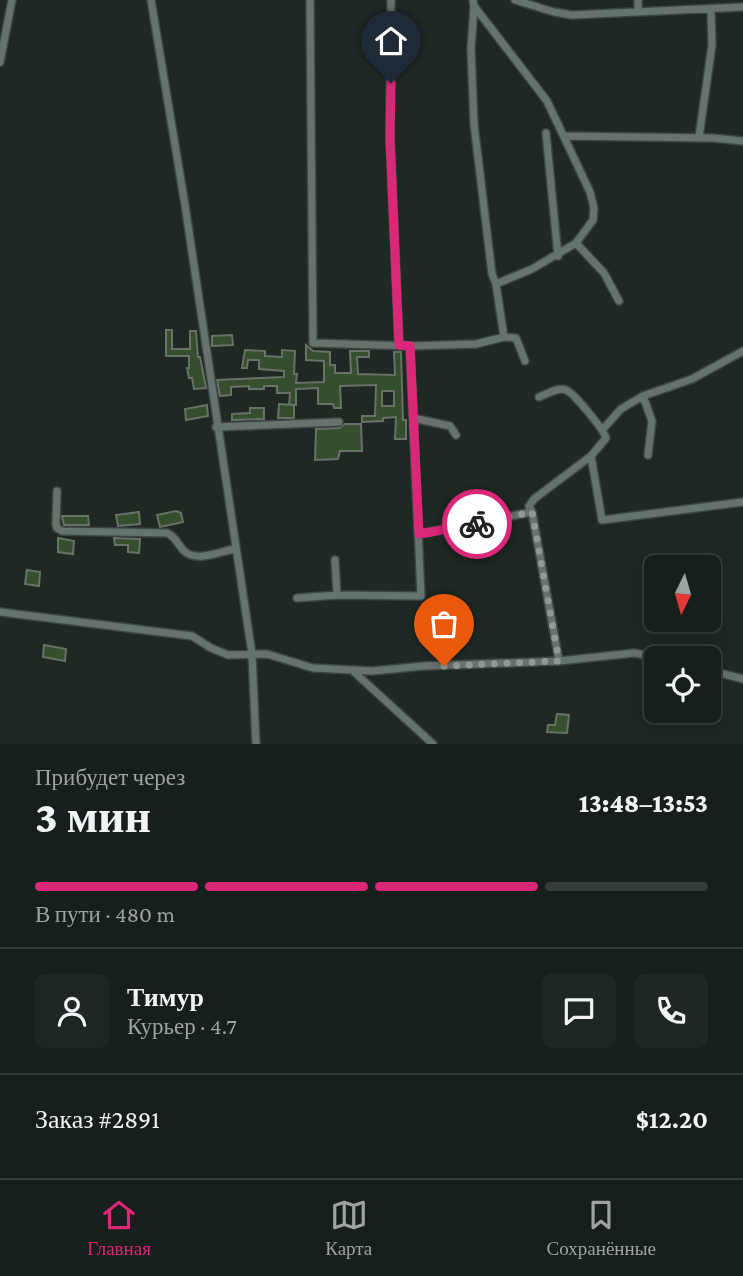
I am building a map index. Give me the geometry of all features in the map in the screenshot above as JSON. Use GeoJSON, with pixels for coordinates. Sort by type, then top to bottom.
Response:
{"type":"FeatureCollection","features":[{"type":"Feature","properties":{"kind":"street"},"geometry":{"type":"LineString","coordinates":[[0,62],[4,21],[12,0]]}},
{"type":"Feature","properties":{"kind":"street"},"geometry":{"type":"LineString","coordinates":[[151,0],[252,654],[257,744]]}},
{"type":"Feature","properties":{"kind":"street"},"geometry":{"type":"LineString","coordinates":[[310,0],[313,343],[410,346],[476,344],[504,337],[516,338],[525,361]]}},
{"type":"Feature","properties":{"kind":"street"},"geometry":{"type":"LineString","coordinates":[[391,0],[390,138],[399,345]]}},
{"type":"Feature","properties":{"kind":"street"},"geometry":{"type":"LineString","coordinates":[[515,0],[572,15],[743,7]]}},
{"type":"Feature","properties":{"kind":"street"},"geometry":{"type":"LineString","coordinates":[[546,10],[547,0]]}},
{"type":"Feature","properties":{"kind":"street"},"geometry":{"type":"LineString","coordinates":[[638,0],[638,12]]}},
{"type":"Feature","properties":{"kind":"street"},"geometry":{"type":"LineString","coordinates":[[473,3],[547,101],[590,192],[594,208],[593,220],[576,243],[558,256],[496,284]]}},
{"type":"Feature","properties":{"kind":"street"},"geometry":{"type":"LineString","coordinates":[[473,3],[471,49],[474,124],[492,274],[504,337]]}},
{"type":"Feature","properties":{"kind":"street"},"geometry":{"type":"LineString","coordinates":[[699,137],[712,46],[711,9]]}},
{"type":"Feature","properties":{"kind":"street"},"geometry":{"type":"LineString","coordinates":[[546,134],[558,256]]}},
{"type":"Feature","properties":{"kind":"street"},"geometry":{"type":"LineString","coordinates":[[565,136],[699,137],[743,141]]}},
{"type":"Feature","properties":{"kind":"street"},"geometry":{"type":"LineString","coordinates":[[576,243],[604,273],[619,301]]}},
{"type":"Feature","properties":{"kind":"street"},"geometry":{"type":"LineString","coordinates":[[297,598],[337,595],[421,596],[410,346]]}},
{"type":"Feature","properties":{"kind":"street"},"geometry":{"type":"LineString","coordinates":[[603,429],[621,409],[643,396],[692,379],[743,351]]}},
{"type":"Feature","properties":{"kind":"street"},"geometry":{"type":"LineString","coordinates":[[539,397],[565,389],[603,429],[605,441],[591,456],[528,506],[532,512],[559,661]]}},
{"type":"Feature","properties":{"kind":"street"},"geometry":{"type":"LineString","coordinates":[[643,396],[652,421],[648,455]]}},
{"type":"Feature","properties":{"kind":"street"},"geometry":{"type":"LineString","coordinates":[[413,418],[450,426],[456,435]]}},
{"type":"Feature","properties":{"kind":"street"},"geometry":{"type":"LineString","coordinates":[[216,427],[339,422]]}},
{"type":"Feature","properties":{"kind":"street"},"geometry":{"type":"LineString","coordinates":[[591,456],[602,520],[743,502]]}},
{"type":"Feature","properties":{"kind":"street"},"geometry":{"type":"LineString","coordinates":[[57,491],[56,524],[62,531],[167,533],[173,535],[186,553],[195,556],[234,549]]}},
{"type":"Feature","properties":{"kind":"street"},"geometry":{"type":"LineString","coordinates":[[419,534],[532,512]]}},
{"type":"Feature","properties":{"kind":"street"},"geometry":{"type":"LineString","coordinates":[[335,559],[337,595]]}},
{"type":"Feature","properties":{"kind":"street"},"geometry":{"type":"LineString","coordinates":[[0,612],[183,634],[196,637],[211,648],[228,655],[267,654],[313,668],[353,670],[559,661],[634,653],[644,655]]}},
{"type":"Feature","properties":{"kind":"street"},"geometry":{"type":"LineString","coordinates":[[353,670],[433,744]]}},
{"type":"Feature","properties":{"kind":"street"},"geometry":{"type":"LineString","coordinates":[[721,673],[743,679]]}},
{"type":"Feature","properties":{"kind":"building"},"geometry":{"type":"Polygon","coordinates":[[[166,330],[172,330],[172,349],[190,349],[190,331],[196,331],[198,357],[206,388],[194,389],[187,368],[189,356],[166,356],[166,330]]]}},
{"type":"Feature","properties":{"kind":"building"},"geometry":{"type":"Polygon","coordinates":[[[232,335],[233,345],[212,346],[212,336],[232,335]]]}},
{"type":"Feature","properties":{"kind":"building"},"geometry":{"type":"Polygon","coordinates":[[[306,345],[313,351],[330,352],[330,365],[335,365],[335,373],[351,373],[350,351],[369,351],[369,357],[357,357],[358,374],[395,375],[394,352],[401,352],[406,439],[395,439],[396,417],[362,422],[362,416],[375,416],[376,385],[340,386],[341,408],[334,408],[333,404],[318,404],[318,388],[296,389],[296,405],[289,405],[290,393],[277,393],[277,386],[264,386],[264,389],[231,387],[231,395],[220,396],[217,380],[284,377],[284,371],[259,369],[259,360],[248,360],[247,368],[242,368],[245,350],[265,351],[265,356],[282,357],[282,350],[295,351],[296,383],[324,382],[324,361],[306,360],[306,345]],[[382,391],[382,406],[394,406],[394,391],[382,391]]]}},
{"type":"Feature","properties":{"kind":"building"},"geometry":{"type":"Polygon","coordinates":[[[279,404],[294,405],[294,418],[278,418],[279,404]]]}},
{"type":"Feature","properties":{"kind":"building"},"geometry":{"type":"Polygon","coordinates":[[[207,405],[208,416],[186,420],[185,409],[207,405]]]}},
{"type":"Feature","properties":{"kind":"building"},"geometry":{"type":"Polygon","coordinates":[[[250,408],[264,408],[264,419],[232,420],[232,414],[250,413],[250,408]]]}},
{"type":"Feature","properties":{"kind":"building"},"geometry":{"type":"Polygon","coordinates":[[[345,424],[361,424],[362,451],[340,451],[338,459],[315,460],[316,429],[339,428],[345,424]]]}},
{"type":"Feature","properties":{"kind":"building"},"geometry":{"type":"Polygon","coordinates":[[[176,511],[181,513],[183,522],[160,527],[157,515],[176,511]]]}},
{"type":"Feature","properties":{"kind":"building"},"geometry":{"type":"Polygon","coordinates":[[[139,512],[140,524],[118,526],[116,515],[139,512]]]}},
{"type":"Feature","properties":{"kind":"building"},"geometry":{"type":"Polygon","coordinates":[[[62,516],[88,516],[89,525],[64,525],[62,516]]]}},
{"type":"Feature","properties":{"kind":"building"},"geometry":{"type":"Polygon","coordinates":[[[58,538],[74,541],[73,554],[58,552],[58,538]]]}},
{"type":"Feature","properties":{"kind":"building"},"geometry":{"type":"Polygon","coordinates":[[[114,538],[140,539],[139,553],[128,552],[128,545],[115,545],[114,538]]]}},
{"type":"Feature","properties":{"kind":"building"},"geometry":{"type":"Polygon","coordinates":[[[27,570],[40,572],[39,586],[25,584],[27,570]]]}},
{"type":"Feature","properties":{"kind":"building"},"geometry":{"type":"Polygon","coordinates":[[[44,645],[66,649],[65,661],[43,657],[44,645]]]}},
{"type":"Feature","properties":{"kind":"building"},"geometry":{"type":"Polygon","coordinates":[[[557,714],[569,715],[567,733],[547,732],[548,725],[555,725],[557,714]]]}},
{"type":"Feature","properties":{"kind":"way so far"},"geometry":{"type":"LineString","coordinates":[[444,666],[559,661],[532,512],[477,524]]}},
{"type":"Feature","properties":{"kind":"route"},"geometry":{"type":"LineString","coordinates":[[391,83],[390,138],[399,345],[410,346],[419,534],[477,524]]}}]}
